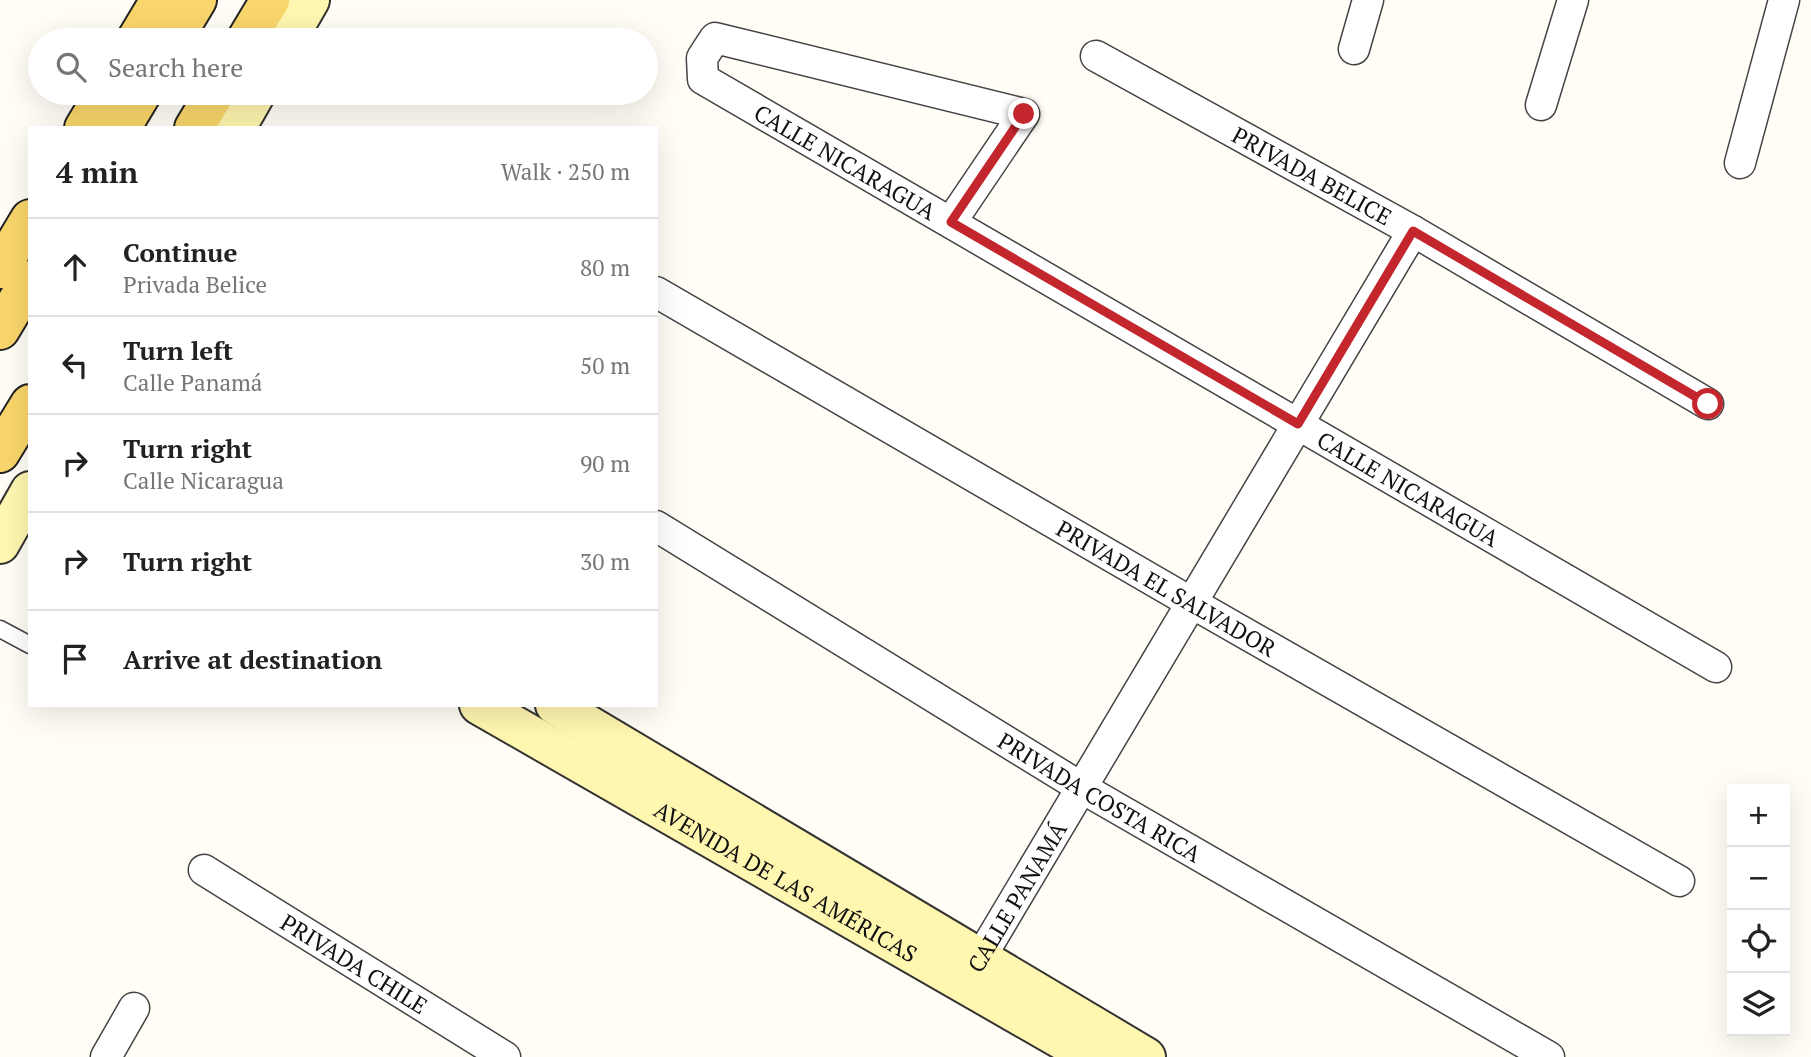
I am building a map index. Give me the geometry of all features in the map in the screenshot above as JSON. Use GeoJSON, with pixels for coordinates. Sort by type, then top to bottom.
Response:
{"type":"FeatureCollection","features":[{"type":"Feature","properties":{"kind":"main road"},"geometry":{"type":"LineString","coordinates":[[143,28],[160,0]]}},
{"type":"Feature","properties":{"kind":"main road"},"geometry":{"type":"LineString","coordinates":[[180,28],[197,0]]}},
{"type":"Feature","properties":{"kind":"main road"},"geometry":{"type":"LineString","coordinates":[[253,28],[270,0]]}},
{"type":"Feature","properties":{"kind":"main road"},"geometry":{"type":"LineString","coordinates":[[85,126],[98,105]]}},
{"type":"Feature","properties":{"kind":"main road"},"geometry":{"type":"LineString","coordinates":[[122,126],[135,105]]}},
{"type":"Feature","properties":{"kind":"main road"},"geometry":{"type":"LineString","coordinates":[[195,126],[208,105]]}},
{"type":"Feature","properties":{"kind":"main road"},"geometry":{"type":"LineString","coordinates":[[0,269],[28,222]]}},
{"type":"Feature","properties":{"kind":"main road"},"geometry":{"type":"LineString","coordinates":[[0,330],[28,283]]}},
{"type":"Feature","properties":{"kind":"main road"},"geometry":{"type":"LineString","coordinates":[[0,453],[28,407]]}},
{"type":"Feature","properties":{"kind":"street"},"geometry":{"type":"LineString","coordinates":[[294,28],[310,0]]}},
{"type":"Feature","properties":{"kind":"street"},"geometry":{"type":"LineString","coordinates":[[1354,49],[1368,0]]}},
{"type":"Feature","properties":{"kind":"street"},"geometry":{"type":"LineString","coordinates":[[1541,104],[1573,0]]}},
{"type":"Feature","properties":{"kind":"street"},"geometry":{"type":"LineString","coordinates":[[1740,163],[1784,0]]}},
{"type":"Feature","properties":{"kind":"street","name":"CALLE NICARAGUA"},"geometry":{"type":"LineString","coordinates":[[951,222],[1024,114],[715,38],[702,58],[703,79],[1716,667]]}},
{"type":"Feature","properties":{"kind":"street","name":"PRIVADA BELICE"},"geometry":{"type":"LineString","coordinates":[[1096,56],[1413,231],[1708,404]]}},
{"type":"Feature","properties":{"kind":"street"},"geometry":{"type":"LineString","coordinates":[[237,126],[249,105]]}},
{"type":"Feature","properties":{"kind":"street","name":"CALLE PANAMÁ"},"geometry":{"type":"LineString","coordinates":[[972,972],[1413,231]]}},
{"type":"Feature","properties":{"kind":"street","name":"PRIVADA EL SALVADOR"},"geometry":{"type":"LineString","coordinates":[[658,293],[1679,881]]}},
{"type":"Feature","properties":{"kind":"street"},"geometry":{"type":"LineString","coordinates":[[0,544],[26,504]]}},
{"type":"Feature","properties":{"kind":"street","name":"PRIVADA COSTA RICA"},"geometry":{"type":"LineString","coordinates":[[658,527],[1082,788],[1549,1057]]}},
{"type":"Feature","properties":{"kind":"street","name":"AVENIDA DE LAS AMÉRICAS"},"geometry":{"type":"LineString","coordinates":[[489,707],[558,721],[972,972],[1092,1057]]}},
{"type":"Feature","properties":{"kind":"street","name":"PRIVADA CHILE"},"geometry":{"type":"LineString","coordinates":[[204,870],[505,1057]]}},
{"type":"Feature","properties":{"kind":"street","name":"AVENIDA DE LAS AMÉRICAS"},"geometry":{"type":"LineString","coordinates":[[972,972],[1146,1057]]}},
{"type":"Feature","properties":{"kind":"street"},"geometry":{"type":"LineString","coordinates":[[106,1057],[134,1008]]}},
{"type":"Feature","properties":{"kind":"lane"},"geometry":{"type":"LineString","coordinates":[[0,629],[28,644]]}},
{"type":"Feature","properties":{"kind":"route"},"geometry":{"type":"LineString","coordinates":[[1024,114],[951,222],[1298,424],[1413,231],[1708,404]]}}]}
